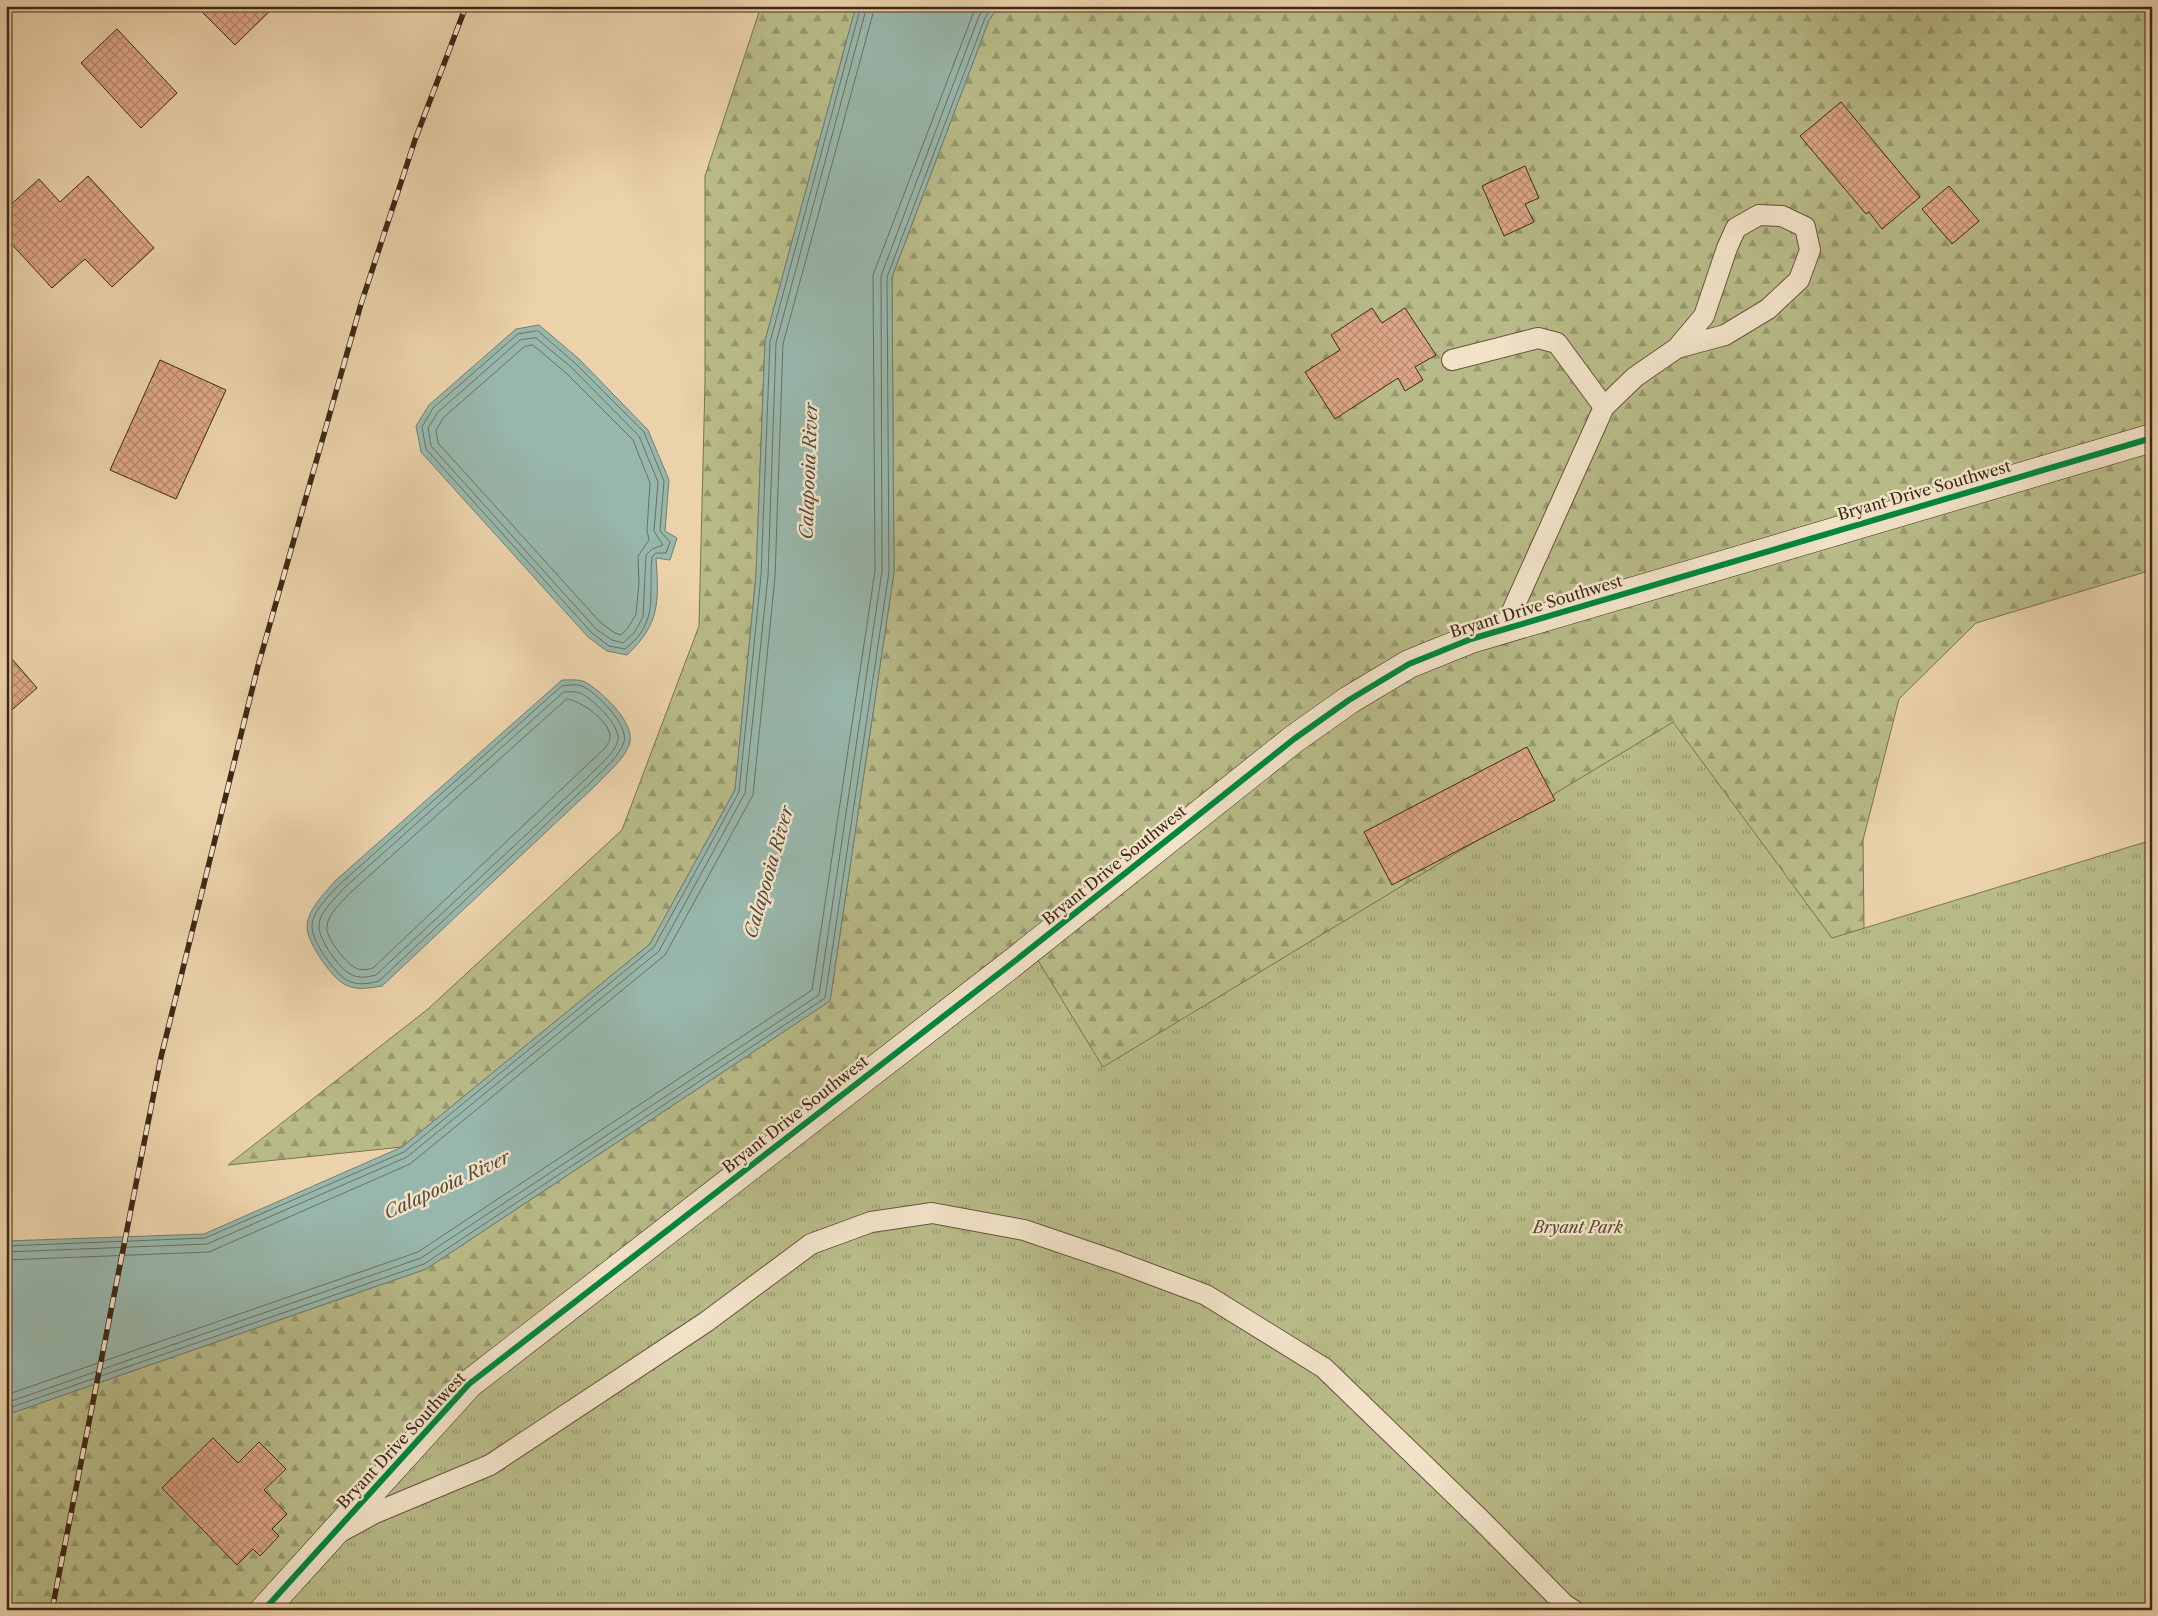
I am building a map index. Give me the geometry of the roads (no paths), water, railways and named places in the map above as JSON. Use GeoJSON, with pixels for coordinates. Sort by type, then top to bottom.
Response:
{"type":"FeatureCollection","features":[{"type":"Feature","properties":{"kind":"street","name":"Bryant Drive Southwest"},"geometry":{"type":"LineString","coordinates":[[264,1610],[332,1536],[395,1463],[469,1384],[1023,955],[1294,739],[1349,700],[1409,664],[1470,639],[2152,438]]}},
{"type":"Feature","properties":{"kind":"lane"},"geometry":{"type":"LineString","coordinates":[[1504,629],[1604,407],[1635,377],[1677,348],[1704,316],[1727,248],[1736,228],[1759,215],[1782,216],[1804,227],[1810,250],[1799,280],[1768,309],[1726,335],[1677,348]]}},
{"type":"Feature","properties":{"kind":"lane"},"geometry":{"type":"LineString","coordinates":[[1452,360],[1538,338],[1558,343],[1604,407]]}},
{"type":"Feature","properties":{"kind":"lane"},"geometry":{"type":"LineString","coordinates":[[332,1536],[375,1513],[490,1465],[706,1322],[811,1244],[870,1222],[932,1213],[1024,1230],[1206,1295],[1324,1368],[1484,1522],[1564,1604],[1573,1610]]}},
{"type":"Feature","properties":{"kind":"water","name":"Calapooia River"},"geometry":{"type":"Polygon","coordinates":[[[856,6],[999,6],[989,20],[892,277],[894,572],[830,1001],[426,1269],[6,1415],[6,1241],[204,1234],[402,1147],[650,944],[735,790],[756,575],[765,341],[856,6]]]}},
{"type":"Feature","properties":{"kind":"water"},"geometry":{"type":"Polygon","coordinates":[[[539,325],[579,359],[648,430],[669,480],[665,531],[677,538],[670,560],[656,558],[657,600],[655,611],[646,633],[627,655],[607,651],[588,637],[421,452],[416,426],[429,405],[516,329],[539,325]]]}},
{"type":"Feature","properties":{"kind":"water"},"geometry":{"type":"Polygon","coordinates":[[[562,680],[577,680],[592,686],[622,716],[630,734],[630,742],[625,754],[596,785],[382,986],[358,988],[344,984],[321,959],[308,933],[307,927],[310,914],[317,902],[335,881],[562,680]]]}},
{"type":"Feature","properties":{"kind":"railway"},"geometry":{"type":"LineString","coordinates":[[52,1610],[161,1057],[258,666],[361,304],[415,140],[466,6]]}},
{"type":"Feature","properties":{"kind":"park label","name":"Bryant Park"},"geometry":{"type":"Point","coordinates":[1578,1227]}}]}
